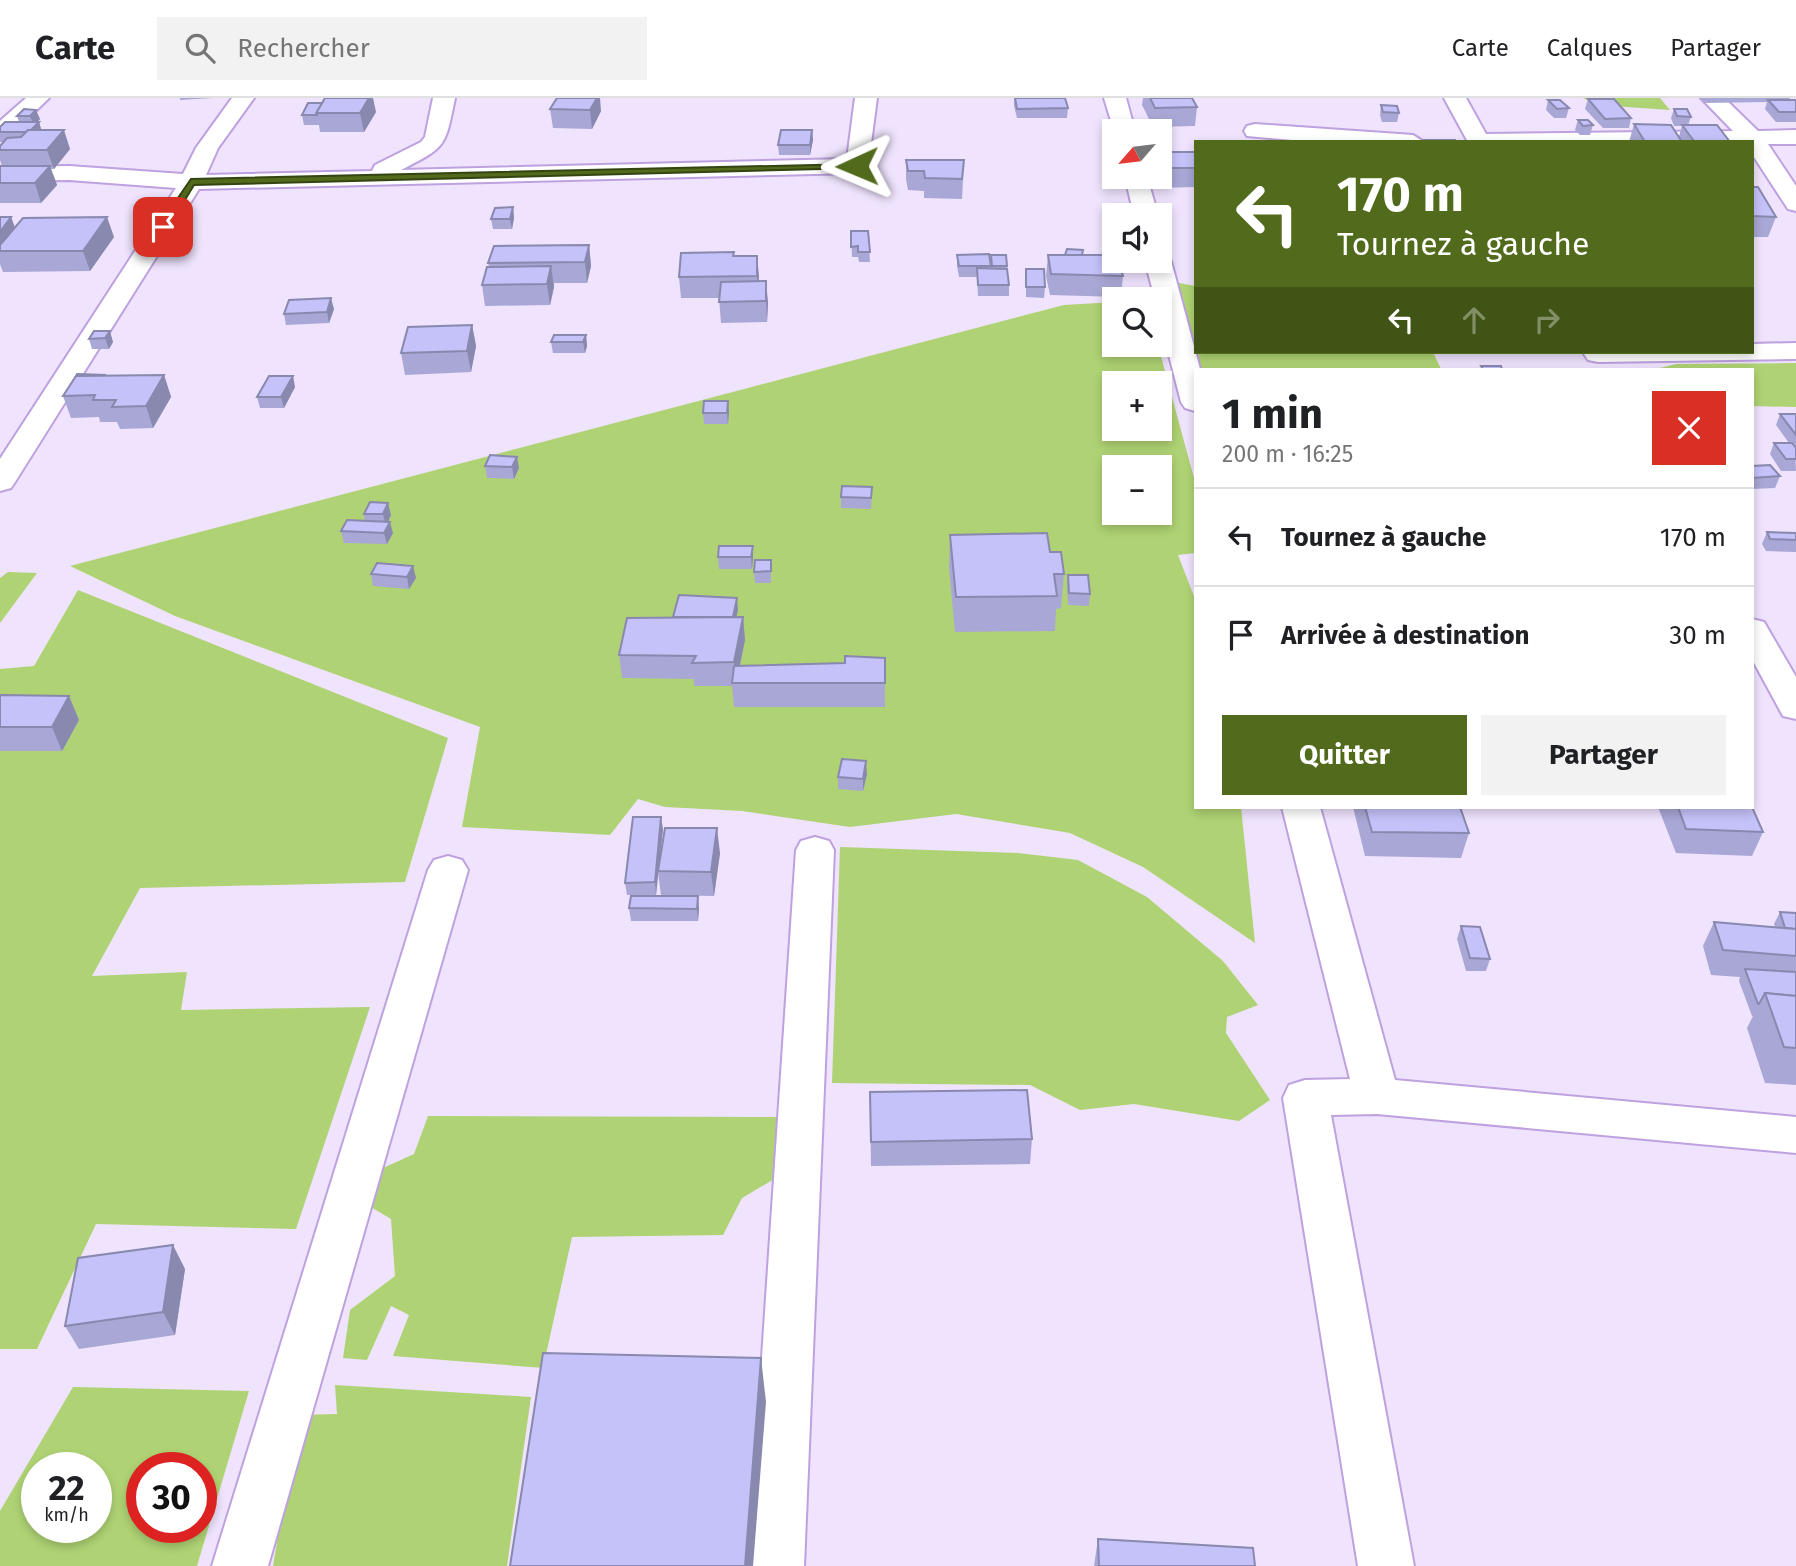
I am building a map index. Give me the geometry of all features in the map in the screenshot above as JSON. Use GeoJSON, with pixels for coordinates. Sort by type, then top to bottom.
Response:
{"type":"FeatureCollection","features":[{"type":"Feature","properties":{"kind":"street"},"geometry":{"type":"LineString","coordinates":[[0,133],[38,98]]}},
{"type":"Feature","properties":{"kind":"street"},"geometry":{"type":"LineString","coordinates":[[0,482],[108,317],[191,182],[207,148],[243,98]]}},
{"type":"Feature","properties":{"kind":"street"},"geometry":{"type":"LineString","coordinates":[[368,176],[404,162],[429,147],[436,138],[438,117],[444,98]]}},
{"type":"Feature","properties":{"kind":"street"},"geometry":{"type":"LineString","coordinates":[[0,174],[69,173],[191,182],[857,166],[866,98]]}},
{"type":"Feature","properties":{"kind":"street"},"geometry":{"type":"LineString","coordinates":[[1115,98],[1121,119]]}},
{"type":"Feature","properties":{"kind":"street"},"geometry":{"type":"LineString","coordinates":[[1455,98],[1478,140]]}},
{"type":"Feature","properties":{"kind":"street"},"geometry":{"type":"LineString","coordinates":[[1712,98],[1752,137],[1796,204]]}},
{"type":"Feature","properties":{"kind":"street"},"geometry":{"type":"LineString","coordinates":[[1255,131],[1384,140]]}},
{"type":"Feature","properties":{"kind":"street"},"geometry":{"type":"LineString","coordinates":[[1547,140],[1796,136]]}},
{"type":"Feature","properties":{"kind":"street"},"geometry":{"type":"LineString","coordinates":[[1161,273],[1194,398]]}},
{"type":"Feature","properties":{"kind":"street"},"geometry":{"type":"LineString","coordinates":[[1754,352],[1796,351]]}},
{"type":"Feature","properties":{"kind":"street"},"geometry":{"type":"LineString","coordinates":[[1601,358],[1698,354]]}},
{"type":"Feature","properties":{"kind":"street"},"geometry":{"type":"LineString","coordinates":[[1772,648],[1796,708]]}},
{"type":"Feature","properties":{"kind":"street"},"geometry":{"type":"LineString","coordinates":[[1302,809],[1377,1096]]}},
{"type":"Feature","properties":{"kind":"street"},"geometry":{"type":"LineString","coordinates":[[776,1566],[815,850]]}},
{"type":"Feature","properties":{"kind":"street"},"geometry":{"type":"LineString","coordinates":[[240,1566],[447,870]]}},
{"type":"Feature","properties":{"kind":"street"},"geometry":{"type":"LineString","coordinates":[[1386,1566],[1305,1098],[1377,1096],[1796,1135]]}},
{"type":"Feature","properties":{"kind":"green space"},"geometry":{"type":"Polygon","coordinates":[[[1583,98],[1660,98],[1670,110],[1597,105],[1583,98]]]}},
{"type":"Feature","properties":{"kind":"green space"},"geometry":{"type":"Polygon","coordinates":[[[1158,279],[1194,286],[1194,354],[1434,354],[1441,368],[1194,368],[1194,407],[1172,329],[1172,287],[1160,287],[1158,279]]]}},
{"type":"Feature","properties":{"kind":"green space"},"geometry":{"type":"Polygon","coordinates":[[[1102,303],[1102,357],[1161,357],[1165,371],[1102,371],[1102,441],[1172,441],[1172,397],[1194,478],[1194,553],[1178,555],[1194,596],[1194,809],[1241,809],[1255,943],[1143,867],[1070,833],[956,814],[850,827],[742,811],[665,807],[638,799],[610,835],[462,827],[480,727],[175,616],[70,566],[1064,305],[1102,303]]]}},
{"type":"Feature","properties":{"kind":"green space"},"geometry":{"type":"Polygon","coordinates":[[[1796,363],[1796,407],[1754,406],[1754,368],[1660,368],[1676,364],[1796,363]]]}},
{"type":"Feature","properties":{"kind":"green space"},"geometry":{"type":"Polygon","coordinates":[[[8,572],[37,573],[0,623],[0,578],[8,572]]]}},
{"type":"Feature","properties":{"kind":"green space"},"geometry":{"type":"Polygon","coordinates":[[[78,590],[448,738],[405,882],[140,888],[92,976],[187,972],[181,1010],[370,1007],[296,1229],[96,1224],[37,1349],[0,1349],[0,669],[34,666],[78,590]]]}},
{"type":"Feature","properties":{"kind":"green space"},"geometry":{"type":"Polygon","coordinates":[[[840,847],[1018,853],[1078,860],[1147,897],[1223,961],[1258,1005],[1227,1017],[1226,1033],[1270,1100],[1239,1121],[1134,1104],[1080,1110],[1030,1085],[832,1083],[840,847]]]}},
{"type":"Feature","properties":{"kind":"green space"},"geometry":{"type":"Polygon","coordinates":[[[428,1116],[783,1117],[783,1174],[742,1198],[723,1235],[572,1237],[543,1368],[393,1356],[409,1315],[391,1306],[367,1360],[343,1358],[350,1310],[395,1276],[391,1219],[366,1204],[370,1174],[414,1154],[428,1116]]]}},
{"type":"Feature","properties":{"kind":"green space"},"geometry":{"type":"Polygon","coordinates":[[[335,1385],[531,1397],[507,1566],[273,1566],[298,1415],[337,1414],[335,1385]]]}},
{"type":"Feature","properties":{"kind":"green space"},"geometry":{"type":"Polygon","coordinates":[[[73,1387],[249,1391],[217,1499],[217,1452],[126,1452],[126,1543],[204,1543],[197,1566],[0,1566],[0,1511],[21,1475],[21,1543],[112,1543],[112,1452],[35,1452],[73,1387]]]}},
{"type":"Feature","properties":{"kind":"building"},"geometry":{"type":"Polygon","coordinates":[[[325,98],[369,98],[360,113],[316,113],[325,98]]]}},
{"type":"Feature","properties":{"kind":"building"},"geometry":{"type":"Polygon","coordinates":[[[557,98],[597,98],[590,110],[550,109],[557,98]]]}},
{"type":"Feature","properties":{"kind":"building"},"geometry":{"type":"Polygon","coordinates":[[[1015,98],[1065,98],[1068,108],[1017,109],[1015,98]]]}},
{"type":"Feature","properties":{"kind":"building"},"geometry":{"type":"Polygon","coordinates":[[[1150,98],[1192,98],[1197,107],[1155,108],[1150,98]]]}},
{"type":"Feature","properties":{"kind":"building"},"geometry":{"type":"Polygon","coordinates":[[[1588,99],[1614,99],[1631,118],[1605,119],[1588,99]]]}},
{"type":"Feature","properties":{"kind":"building"},"geometry":{"type":"Polygon","coordinates":[[[1548,100],[1560,100],[1569,108],[1557,109],[1548,100]]]}},
{"type":"Feature","properties":{"kind":"building"},"geometry":{"type":"Polygon","coordinates":[[[1768,100],[1795,100],[1796,112],[1779,112],[1768,100]]]}},
{"type":"Feature","properties":{"kind":"building"},"geometry":{"type":"Polygon","coordinates":[[[308,103],[322,103],[317,115],[302,115],[308,103]]]}},
{"type":"Feature","properties":{"kind":"building"},"geometry":{"type":"Polygon","coordinates":[[[1381,105],[1397,106],[1399,113],[1383,112],[1381,105]]]}},
{"type":"Feature","properties":{"kind":"building"},"geometry":{"type":"Polygon","coordinates":[[[24,109],[36,110],[30,116],[17,116],[24,109]]]}},
{"type":"Feature","properties":{"kind":"building"},"geometry":{"type":"Polygon","coordinates":[[[1674,109],[1687,109],[1691,117],[1677,116],[1674,109]]]}},
{"type":"Feature","properties":{"kind":"building"},"geometry":{"type":"Polygon","coordinates":[[[1578,120],[1588,120],[1593,125],[1583,126],[1578,120]]]}},
{"type":"Feature","properties":{"kind":"building"},"geometry":{"type":"Polygon","coordinates":[[[5,122],[39,122],[26,132],[0,132],[0,127],[5,122]]]}},
{"type":"Feature","properties":{"kind":"building"},"geometry":{"type":"Polygon","coordinates":[[[1634,124],[1671,125],[1681,140],[1644,140],[1634,124]]]}},
{"type":"Feature","properties":{"kind":"building"},"geometry":{"type":"Polygon","coordinates":[[[1682,125],[1717,125],[1728,140],[1693,140],[1682,125]]]}},
{"type":"Feature","properties":{"kind":"building"},"geometry":{"type":"Polygon","coordinates":[[[28,130],[64,130],[47,150],[0,150],[7,138],[21,137],[28,130]]]}},
{"type":"Feature","properties":{"kind":"building"},"geometry":{"type":"Polygon","coordinates":[[[781,130],[812,130],[810,145],[778,145],[781,130]]]}},
{"type":"Feature","properties":{"kind":"building"},"geometry":{"type":"Polygon","coordinates":[[[1172,152],[1194,152],[1194,168],[1172,168],[1172,152]]]}},
{"type":"Feature","properties":{"kind":"building"},"geometry":{"type":"Polygon","coordinates":[[[906,160],[964,160],[962,179],[925,178],[924,171],[908,171],[906,160]]]}},
{"type":"Feature","properties":{"kind":"building"},"geometry":{"type":"Polygon","coordinates":[[[0,166],[50,166],[35,183],[0,183],[0,166]]]}},
{"type":"Feature","properties":{"kind":"building"},"geometry":{"type":"Polygon","coordinates":[[[1754,187],[1758,187],[1776,217],[1754,216],[1754,187]]]}},
{"type":"Feature","properties":{"kind":"building"},"geometry":{"type":"Polygon","coordinates":[[[513,207],[510,219],[491,219],[495,208],[513,207]]]}},
{"type":"Feature","properties":{"kind":"building"},"geometry":{"type":"Polygon","coordinates":[[[0,217],[11,217],[0,232],[0,217]]]}},
{"type":"Feature","properties":{"kind":"building"},"geometry":{"type":"Polygon","coordinates":[[[107,217],[83,251],[0,251],[0,245],[23,218],[107,217]]]}},
{"type":"Feature","properties":{"kind":"building"},"geometry":{"type":"Polygon","coordinates":[[[851,231],[868,231],[870,252],[858,252],[858,246],[851,247],[851,231]]]}},
{"type":"Feature","properties":{"kind":"building"},"geometry":{"type":"Polygon","coordinates":[[[589,245],[585,262],[488,263],[494,246],[589,245]]]}},
{"type":"Feature","properties":{"kind":"building"},"geometry":{"type":"Polygon","coordinates":[[[1067,249],[1083,250],[1082,255],[1065,255],[1067,249]]]}},
{"type":"Feature","properties":{"kind":"building"},"geometry":{"type":"Polygon","coordinates":[[[734,252],[733,256],[757,256],[757,276],[679,277],[681,253],[734,252]]]}},
{"type":"Feature","properties":{"kind":"building"},"geometry":{"type":"Polygon","coordinates":[[[989,254],[991,266],[959,266],[957,255],[989,254]]]}},
{"type":"Feature","properties":{"kind":"building"},"geometry":{"type":"Polygon","coordinates":[[[991,255],[1006,255],[1007,266],[992,266],[991,255]]]}},
{"type":"Feature","properties":{"kind":"building"},"geometry":{"type":"Polygon","coordinates":[[[1048,255],[1102,255],[1102,273],[1122,273],[1123,276],[1051,274],[1048,255]]]}},
{"type":"Feature","properties":{"kind":"building"},"geometry":{"type":"Polygon","coordinates":[[[551,266],[547,284],[482,285],[487,267],[551,266]]]}},
{"type":"Feature","properties":{"kind":"building"},"geometry":{"type":"Polygon","coordinates":[[[977,268],[1007,269],[1009,285],[978,285],[977,268]]]}},
{"type":"Feature","properties":{"kind":"building"},"geometry":{"type":"Polygon","coordinates":[[[1026,269],[1044,269],[1045,287],[1026,287],[1026,269]]]}},
{"type":"Feature","properties":{"kind":"building"},"geometry":{"type":"Polygon","coordinates":[[[766,281],[766,301],[719,302],[721,282],[766,281]]]}},
{"type":"Feature","properties":{"kind":"building"},"geometry":{"type":"Polygon","coordinates":[[[331,298],[327,312],[284,314],[289,300],[331,298]]]}},
{"type":"Feature","properties":{"kind":"building"},"geometry":{"type":"Polygon","coordinates":[[[472,325],[467,351],[401,353],[408,327],[472,325]]]}},
{"type":"Feature","properties":{"kind":"building"},"geometry":{"type":"Polygon","coordinates":[[[94,331],[110,331],[105,338],[89,339],[94,331]]]}},
{"type":"Feature","properties":{"kind":"building"},"geometry":{"type":"Polygon","coordinates":[[[554,335],[586,335],[583,342],[551,342],[554,335]]]}},
{"type":"Feature","properties":{"kind":"building"},"geometry":{"type":"Polygon","coordinates":[[[1481,366],[1502,368],[1482,368],[1481,366]]]}},
{"type":"Feature","properties":{"kind":"building"},"geometry":{"type":"Polygon","coordinates":[[[164,375],[146,406],[112,407],[116,400],[93,400],[95,395],[63,396],[76,376],[164,375]]]}},
{"type":"Feature","properties":{"kind":"building"},"geometry":{"type":"Polygon","coordinates":[[[269,376],[293,376],[281,397],[257,397],[269,376]]]}},
{"type":"Feature","properties":{"kind":"building"},"geometry":{"type":"Polygon","coordinates":[[[704,401],[728,401],[727,413],[703,413],[704,401]]]}},
{"type":"Feature","properties":{"kind":"building"},"geometry":{"type":"Polygon","coordinates":[[[1780,414],[1796,414],[1796,435],[1780,414]]]}},
{"type":"Feature","properties":{"kind":"building"},"geometry":{"type":"Polygon","coordinates":[[[1774,443],[1792,443],[1796,448],[1796,459],[1786,459],[1774,443]]]}},
{"type":"Feature","properties":{"kind":"building"},"geometry":{"type":"Polygon","coordinates":[[[490,455],[517,457],[512,467],[485,466],[490,455]]]}},
{"type":"Feature","properties":{"kind":"building"},"geometry":{"type":"Polygon","coordinates":[[[1770,465],[1780,476],[1754,478],[1754,466],[1770,465]]]}},
{"type":"Feature","properties":{"kind":"building"},"geometry":{"type":"Polygon","coordinates":[[[842,486],[872,487],[871,498],[841,497],[842,486]]]}},
{"type":"Feature","properties":{"kind":"building"},"geometry":{"type":"Polygon","coordinates":[[[370,502],[388,503],[383,514],[364,514],[370,502]]]}},
{"type":"Feature","properties":{"kind":"building"},"geometry":{"type":"Polygon","coordinates":[[[347,520],[390,522],[384,533],[341,531],[347,520]]]}},
{"type":"Feature","properties":{"kind":"building"},"geometry":{"type":"Polygon","coordinates":[[[1767,532],[1796,533],[1796,540],[1770,539],[1767,532]]]}},
{"type":"Feature","properties":{"kind":"building"},"geometry":{"type":"Polygon","coordinates":[[[1047,533],[1050,552],[1061,552],[1064,574],[1054,574],[1057,596],[956,597],[950,535],[1047,533]]]}},
{"type":"Feature","properties":{"kind":"building"},"geometry":{"type":"Polygon","coordinates":[[[719,546],[753,546],[751,557],[718,557],[719,546]]]}},
{"type":"Feature","properties":{"kind":"building"},"geometry":{"type":"Polygon","coordinates":[[[755,560],[771,560],[771,571],[754,572],[755,560]]]}},
{"type":"Feature","properties":{"kind":"building"},"geometry":{"type":"Polygon","coordinates":[[[377,563],[413,566],[407,577],[371,574],[377,563]]]}},
{"type":"Feature","properties":{"kind":"building"},"geometry":{"type":"Polygon","coordinates":[[[1068,575],[1088,575],[1090,594],[1069,593],[1068,575]]]}},
{"type":"Feature","properties":{"kind":"building"},"geometry":{"type":"Polygon","coordinates":[[[679,595],[737,598],[733,617],[673,617],[679,595]]]}},
{"type":"Feature","properties":{"kind":"building"},"geometry":{"type":"Polygon","coordinates":[[[743,617],[734,662],[692,663],[696,656],[619,655],[627,618],[743,617]]]}},
{"type":"Feature","properties":{"kind":"building"},"geometry":{"type":"Polygon","coordinates":[[[845,656],[885,658],[885,683],[732,683],[734,666],[845,663],[845,656]]]}},
{"type":"Feature","properties":{"kind":"building"},"geometry":{"type":"Polygon","coordinates":[[[0,695],[69,696],[52,727],[0,727],[0,695]]]}},
{"type":"Feature","properties":{"kind":"building"},"geometry":{"type":"Polygon","coordinates":[[[842,759],[866,761],[863,779],[838,777],[842,759]]]}},
{"type":"Feature","properties":{"kind":"building"},"geometry":{"type":"Polygon","coordinates":[[[1366,809],[1461,809],[1469,833],[1372,832],[1366,809]]]}},
{"type":"Feature","properties":{"kind":"building"},"geometry":{"type":"Polygon","coordinates":[[[1679,809],[1753,809],[1763,832],[1686,829],[1679,809]]]}},
{"type":"Feature","properties":{"kind":"building"},"geometry":{"type":"Polygon","coordinates":[[[633,817],[661,817],[655,882],[625,883],[633,817]]]}},
{"type":"Feature","properties":{"kind":"building"},"geometry":{"type":"Polygon","coordinates":[[[665,828],[717,828],[711,872],[658,871],[665,828]]]}},
{"type":"Feature","properties":{"kind":"building"},"geometry":{"type":"Polygon","coordinates":[[[631,896],[698,896],[697,909],[629,908],[631,896]]]}},
{"type":"Feature","properties":{"kind":"building"},"geometry":{"type":"Polygon","coordinates":[[[1780,912],[1796,913],[1796,929],[1785,928],[1780,912]]]}},
{"type":"Feature","properties":{"kind":"building"},"geometry":{"type":"Polygon","coordinates":[[[1714,922],[1796,929],[1796,956],[1723,950],[1714,922]]]}},
{"type":"Feature","properties":{"kind":"building"},"geometry":{"type":"Polygon","coordinates":[[[1461,926],[1480,927],[1490,959],[1470,958],[1461,926]]]}},
{"type":"Feature","properties":{"kind":"building"},"geometry":{"type":"Polygon","coordinates":[[[1745,969],[1796,972],[1796,996],[1765,993],[1758,1004],[1745,969]]]}},
{"type":"Feature","properties":{"kind":"building"},"geometry":{"type":"Polygon","coordinates":[[[1765,993],[1796,996],[1796,1048],[1784,1047],[1765,993]]]}},
{"type":"Feature","properties":{"kind":"building"},"geometry":{"type":"Polygon","coordinates":[[[1027,1090],[1032,1139],[871,1142],[870,1092],[1027,1090]]]}},
{"type":"Feature","properties":{"kind":"building"},"geometry":{"type":"Polygon","coordinates":[[[173,1245],[163,1312],[65,1326],[78,1258],[173,1245]]]}},
{"type":"Feature","properties":{"kind":"building"},"geometry":{"type":"Polygon","coordinates":[[[543,1353],[761,1358],[745,1566],[510,1566],[543,1353]]]}},
{"type":"Feature","properties":{"kind":"building"},"geometry":{"type":"Polygon","coordinates":[[[1098,1539],[1253,1548],[1255,1566],[1099,1566],[1098,1539]]]}},
{"type":"Feature","properties":{"kind":"route"},"geometry":{"type":"LineString","coordinates":[[163,227],[191,182],[857,166]]}}]}
